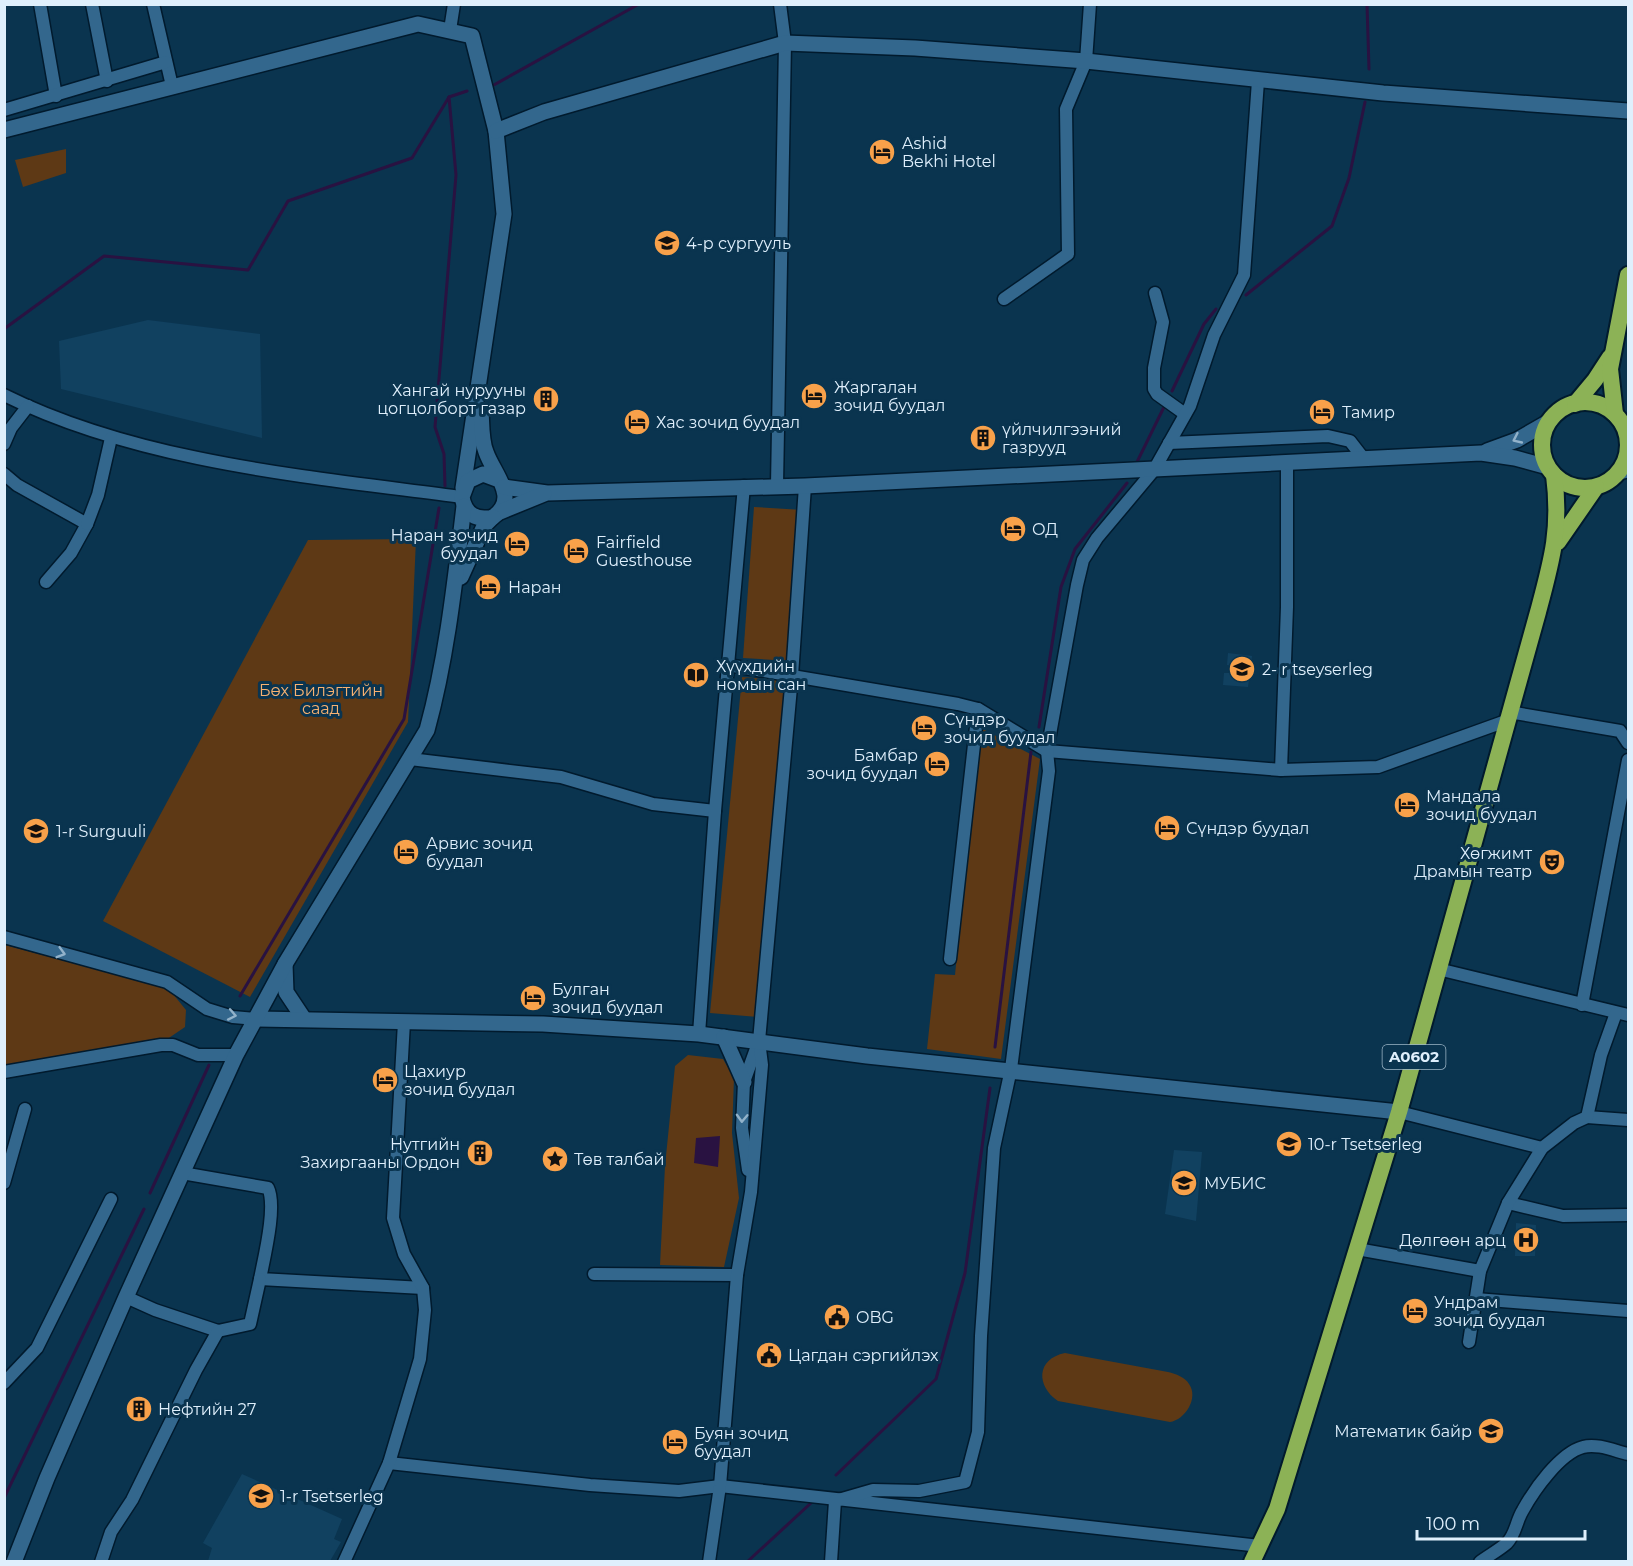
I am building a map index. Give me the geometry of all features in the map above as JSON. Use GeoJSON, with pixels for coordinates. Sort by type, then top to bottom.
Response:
{"type":"FeatureCollection","features":[{"type":"Feature","properties":{"kind":"highway","name":"A0602"},"geometry":{"type":"LineString","coordinates":[[1252,1562],[1277,1509],[1399,1112],[1556,545],[1557,510],[1551,471],[1542,443],[1550,421],[1561,410],[1575,404],[1596,380],[1611,354],[1623,319],[1629,274]]}},
{"type":"Feature","properties":{"kind":"highway","name":"A0602"},"geometry":{"type":"LineString","coordinates":[[1556,545],[1596,487],[1624,471],[1628,447],[1610,384],[1611,354]]}},
{"type":"Feature","properties":{"kind":"highway"},"geometry":{"type":"LineString","coordinates":[[1575,404],[1589,402],[1603,406],[1622,421]]}},
{"type":"Feature","properties":{"kind":"highway"},"geometry":{"type":"LineString","coordinates":[[1551,471],[1573,486],[1596,487]]}},
{"type":"Feature","properties":{"kind":"street"},"geometry":{"type":"LineString","coordinates":[[39,4],[56,96]]}},
{"type":"Feature","properties":{"kind":"street"},"geometry":{"type":"LineString","coordinates":[[92,4],[107,81]]}},
{"type":"Feature","properties":{"kind":"street"},"geometry":{"type":"LineString","coordinates":[[153,4],[172,86]]}},
{"type":"Feature","properties":{"kind":"street"},"geometry":{"type":"LineString","coordinates":[[450,30],[454,4]]}},
{"type":"Feature","properties":{"kind":"street"},"geometry":{"type":"LineString","coordinates":[[777,485],[785,43],[780,4]]}},
{"type":"Feature","properties":{"kind":"street"},"geometry":{"type":"LineString","coordinates":[[1004,299],[1068,254],[1066,110],[1086,61],[1090,4]]}},
{"type":"Feature","properties":{"kind":"street"},"geometry":{"type":"LineString","coordinates":[[4,130],[418,24],[472,36],[496,131],[504,214],[463,497],[453,596],[438,692],[427,730],[285,964],[236,1055],[126,1297],[47,1478],[14,1562]]}},
{"type":"Feature","properties":{"kind":"street"},"geometry":{"type":"LineString","coordinates":[[496,131],[544,112],[785,43],[915,48],[1086,61],[1258,81],[1629,111]]}},
{"type":"Feature","properties":{"kind":"street"},"geometry":{"type":"LineString","coordinates":[[4,110],[166,62]]}},
{"type":"Feature","properties":{"kind":"street"},"geometry":{"type":"LineString","coordinates":[[835,1501],[873,1490],[919,1491],[965,1482],[978,1432],[981,1336],[994,1148],[1011,1069],[1048,771],[1047,751],[1083,560],[1097,538],[1154,470],[1185,414],[1214,335],[1244,275],[1258,81]]}},
{"type":"Feature","properties":{"kind":"street"},"geometry":{"type":"LineString","coordinates":[[1155,293],[1163,322],[1154,368],[1154,389],[1157,394],[1185,414]]}},
{"type":"Feature","properties":{"kind":"street"},"geometry":{"type":"LineString","coordinates":[[453,596],[484,526],[505,504],[502,484],[485,450],[479,392]]}},
{"type":"Feature","properties":{"kind":"street"},"geometry":{"type":"LineString","coordinates":[[4,395],[111,438],[267,471],[463,497],[476,517],[497,514],[546,493]]}},
{"type":"Feature","properties":{"kind":"street"},"geometry":{"type":"LineString","coordinates":[[4,444],[11,428],[28,406]]}},
{"type":"Feature","properties":{"kind":"street"},"geometry":{"type":"LineString","coordinates":[[1481,453],[1517,440],[1550,421]]}},
{"type":"Feature","properties":{"kind":"street"},"geometry":{"type":"LineString","coordinates":[[1169,443],[1328,436],[1350,441],[1364,459]]}},
{"type":"Feature","properties":{"kind":"street"},"geometry":{"type":"LineString","coordinates":[[46,582],[71,553],[87,524],[98,495],[111,438]]}},
{"type":"Feature","properties":{"kind":"street"},"geometry":{"type":"LineString","coordinates":[[463,497],[468,481],[483,474],[502,484],[546,493],[805,486],[1481,453],[1515,458],[1551,471]]}},
{"type":"Feature","properties":{"kind":"street"},"geometry":{"type":"LineString","coordinates":[[1281,770],[1287,607],[1287,463]]}},
{"type":"Feature","properties":{"kind":"street"},"geometry":{"type":"LineString","coordinates":[[4,474],[17,484],[87,524]]}},
{"type":"Feature","properties":{"kind":"street"},"geometry":{"type":"LineString","coordinates":[[699,1034],[715,811],[744,486]]}},
{"type":"Feature","properties":{"kind":"street"},"geometry":{"type":"LineString","coordinates":[[709,1562],[720,1486],[737,1275],[750,1192],[762,1065],[759,1041],[792,676],[805,486]]}},
{"type":"Feature","properties":{"kind":"street"},"geometry":{"type":"LineString","coordinates":[[728,665],[978,709],[1047,751],[1281,770],[1378,767],[1508,716],[1620,731],[1629,743]]}},
{"type":"Feature","properties":{"kind":"street"},"geometry":{"type":"LineString","coordinates":[[950,959],[978,709]]}},
{"type":"Feature","properties":{"kind":"street"},"geometry":{"type":"LineString","coordinates":[[410,759],[561,777],[653,804],[715,811]]}},
{"type":"Feature","properties":{"kind":"street"},"geometry":{"type":"LineString","coordinates":[[1582,1005],[1629,760]]}},
{"type":"Feature","properties":{"kind":"street"},"geometry":{"type":"LineString","coordinates":[[4,937],[167,982],[207,1009],[233,1017],[543,1024],[699,1034],[867,1056],[1011,1069],[1399,1112],[1542,1148]]}},
{"type":"Feature","properties":{"kind":"street"},"geometry":{"type":"LineString","coordinates":[[285,964],[286,992],[304,1019]]}},
{"type":"Feature","properties":{"kind":"street"},"geometry":{"type":"LineString","coordinates":[[1438,969],[1622,1014],[1601,1055],[1587,1117]]}},
{"type":"Feature","properties":{"kind":"street"},"geometry":{"type":"LineString","coordinates":[[344,1562],[389,1463],[420,1359],[425,1310],[423,1288],[404,1254],[393,1218],[404,1022]]}},
{"type":"Feature","properties":{"kind":"street"},"geometry":{"type":"LineString","coordinates":[[724,1037],[744,1082]]}},
{"type":"Feature","properties":{"kind":"street"},"geometry":{"type":"LineString","coordinates":[[750,1192],[742,1128],[744,1082],[759,1041]]}},
{"type":"Feature","properties":{"kind":"street"},"geometry":{"type":"LineString","coordinates":[[4,1072],[161,1045],[173,1045],[198,1055],[236,1055]]}},
{"type":"Feature","properties":{"kind":"street"},"geometry":{"type":"LineString","coordinates":[[4,1183],[25,1109]]}},
{"type":"Feature","properties":{"kind":"street"},"geometry":{"type":"LineString","coordinates":[[1469,1342],[1480,1271],[1508,1203],[1542,1148],[1567,1128],[1587,1117],[1629,1120]]}},
{"type":"Feature","properties":{"kind":"street"},"geometry":{"type":"LineString","coordinates":[[126,1297],[155,1310],[218,1331],[250,1324],[268,1226],[270,1194],[268,1188],[182,1173]]}},
{"type":"Feature","properties":{"kind":"street"},"geometry":{"type":"LineString","coordinates":[[4,1383],[37,1348],[111,1199]]}},
{"type":"Feature","properties":{"kind":"street"},"geometry":{"type":"LineString","coordinates":[[1508,1203],[1563,1216],[1629,1215]]}},
{"type":"Feature","properties":{"kind":"street"},"geometry":{"type":"LineString","coordinates":[[1357,1249],[1480,1271]]}},
{"type":"Feature","properties":{"kind":"street"},"geometry":{"type":"LineString","coordinates":[[594,1274],[737,1275]]}},
{"type":"Feature","properties":{"kind":"street"},"geometry":{"type":"LineString","coordinates":[[260,1279],[423,1288]]}},
{"type":"Feature","properties":{"kind":"street"},"geometry":{"type":"LineString","coordinates":[[1476,1299],[1629,1311]]}},
{"type":"Feature","properties":{"kind":"street"},"geometry":{"type":"LineString","coordinates":[[101,1562],[111,1532],[132,1500],[196,1370],[218,1331]]}},
{"type":"Feature","properties":{"kind":"street"},"geometry":{"type":"LineString","coordinates":[[1480,1562],[1507,1543],[1515,1533],[1521,1513],[1536,1487],[1567,1457],[1582,1447],[1595,1446],[1629,1454]]}},
{"type":"Feature","properties":{"kind":"street"},"geometry":{"type":"LineString","coordinates":[[389,1463],[590,1485],[679,1491],[720,1486],[835,1501],[1260,1546]]}},
{"type":"Feature","properties":{"kind":"street"},"geometry":{"type":"LineString","coordinates":[[831,1562],[835,1501]]}},
{"type":"Feature","properties":{"kind":"shaded area"},"geometry":{"type":"Polygon","coordinates":[[[148,320],[260,334],[262,438],[61,389],[59,341],[148,320]]]}},
{"type":"Feature","properties":{"kind":"shaded area","name":"2- r tseyserleg"},"geometry":{"type":"Polygon","coordinates":[[[1228,653],[1252,656],[1248,687],[1223,685],[1224,673],[1233,673],[1233,666],[1227,665],[1228,653]]]}},
{"type":"Feature","properties":{"kind":"shaded area"},"geometry":{"type":"Polygon","coordinates":[[[720,1136],[718,1167],[694,1163],[696,1138],[720,1136]]]}},
{"type":"Feature","properties":{"kind":"shaded area","name":"МУБИС"},"geometry":{"type":"Polygon","coordinates":[[[1174,1150],[1202,1152],[1196,1221],[1165,1214],[1174,1150]]]}},
{"type":"Feature","properties":{"kind":"shaded area","name":"Дөлгөөн арц"},"geometry":{"type":"Polygon","coordinates":[[[1516,1223],[1536,1225],[1535,1256],[1515,1256],[1516,1223]]]}},
{"type":"Feature","properties":{"kind":"shaded area","name":"1-r Tsetserleg"},"geometry":{"type":"Polygon","coordinates":[[[242,1474],[342,1519],[334,1539],[341,1542],[330,1561],[208,1561],[212,1548],[203,1543],[242,1474]]]}},
{"type":"Feature","properties":{"kind":"green space"},"geometry":{"type":"Polygon","coordinates":[[[66,149],[66,173],[23,187],[15,160],[66,149]]]}},
{"type":"Feature","properties":{"kind":"green space"},"geometry":{"type":"Polygon","coordinates":[[[754,507],[803,510],[791,661],[743,658],[754,507]]]}},
{"type":"Feature","properties":{"kind":"green space","name":"Бөх Билэгтийн саад"},"geometry":{"type":"Polygon","coordinates":[[[416,539],[408,722],[250,997],[103,921],[308,540],[416,539]]]}},
{"type":"Feature","properties":{"kind":"green space"},"geometry":{"type":"Polygon","coordinates":[[[742,677],[789,681],[758,1017],[710,1013],[742,677]]]}},
{"type":"Feature","properties":{"kind":"green space"},"geometry":{"type":"Polygon","coordinates":[[[979,727],[1040,759],[1001,1059],[927,1049],[935,974],[955,975],[979,727]]]}},
{"type":"Feature","properties":{"kind":"green space"},"geometry":{"type":"Polygon","coordinates":[[[5,945],[159,986],[164,983],[186,1010],[185,1027],[157,1046],[149,1043],[5,1065],[5,945]]]}},
{"type":"Feature","properties":{"kind":"green space"},"geometry":{"type":"Polygon","coordinates":[[[688,1055],[723,1059],[734,1078],[732,1133],[739,1198],[724,1267],[660,1265],[665,1166],[675,1066],[688,1055]]]}},
{"type":"Feature","properties":{"kind":"green space"},"geometry":{"type":"Polygon","coordinates":[[[1065,1353],[1177,1375],[1185,1379],[1192,1390],[1189,1408],[1181,1417],[1170,1422],[1058,1401],[1046,1388],[1042,1374],[1049,1361],[1065,1353]]]}},
{"type":"Feature","properties":{"kind":"waterway"},"geometry":{"type":"LineString","coordinates":[[492,86],[639,4]]}},
{"type":"Feature","properties":{"kind":"waterway"},"geometry":{"type":"LineString","coordinates":[[1367,4],[1369,69]]}},
{"type":"Feature","properties":{"kind":"waterway"},"geometry":{"type":"LineString","coordinates":[[445,486],[444,454],[435,427],[456,175],[449,97],[467,91]]}},
{"type":"Feature","properties":{"kind":"waterway"},"geometry":{"type":"LineString","coordinates":[[4,329],[104,256],[248,270],[288,201],[412,158],[449,97]]}},
{"type":"Feature","properties":{"kind":"waterway"},"geometry":{"type":"LineString","coordinates":[[1246,295],[1332,226],[1349,178],[1365,102]]}},
{"type":"Feature","properties":{"kind":"waterway"},"geometry":{"type":"LineString","coordinates":[[1172,391],[1204,324],[1216,309]]}},
{"type":"Feature","properties":{"kind":"waterway"},"geometry":{"type":"LineString","coordinates":[[1137,462],[1164,407]]}},
{"type":"Feature","properties":{"kind":"waterway"},"geometry":{"type":"LineString","coordinates":[[1039,727],[1061,587],[1075,549],[1127,483]]}},
{"type":"Feature","properties":{"kind":"waterway"},"geometry":{"type":"LineString","coordinates":[[240,996],[404,719],[439,508]]}},
{"type":"Feature","properties":{"kind":"waterway"},"geometry":{"type":"LineString","coordinates":[[995,1047],[1031,752]]}},
{"type":"Feature","properties":{"kind":"waterway"},"geometry":{"type":"LineString","coordinates":[[150,1193],[209,1065]]}},
{"type":"Feature","properties":{"kind":"waterway"},"geometry":{"type":"LineString","coordinates":[[836,1475],[936,1379],[965,1273],[990,1088]]}},
{"type":"Feature","properties":{"kind":"waterway"},"geometry":{"type":"LineString","coordinates":[[4,1498],[144,1209]]}},
{"type":"Feature","properties":{"kind":"waterway"},"geometry":{"type":"LineString","coordinates":[[747,1562],[811,1503]]}},
{"type":"Feature","properties":{"kind":"place","name":"Ashid Bekhi Hotel"},"geometry":{"type":"Point","coordinates":[882,152]}},
{"type":"Feature","properties":{"kind":"place","name":"4-р сургууль"},"geometry":{"type":"Point","coordinates":[667,243]}},
{"type":"Feature","properties":{"kind":"place","name":"Жаргалан зочид буудал"},"geometry":{"type":"Point","coordinates":[814,396]}},
{"type":"Feature","properties":{"kind":"place","name":"Хангай нурууны цогцолборт газар"},"geometry":{"type":"Point","coordinates":[546,399]}},
{"type":"Feature","properties":{"kind":"place","name":"Тамир"},"geometry":{"type":"Point","coordinates":[1322,412]}},
{"type":"Feature","properties":{"kind":"place","name":"Хас зочид буудал"},"geometry":{"type":"Point","coordinates":[637,422]}},
{"type":"Feature","properties":{"kind":"place","name":"үйлчилгээний газрууд"},"geometry":{"type":"Point","coordinates":[983,438]}},
{"type":"Feature","properties":{"kind":"place","name":"ОД"},"geometry":{"type":"Point","coordinates":[1013,529]}},
{"type":"Feature","properties":{"kind":"place","name":"Наран зочид буудал"},"geometry":{"type":"Point","coordinates":[517,544]}},
{"type":"Feature","properties":{"kind":"place","name":"Fairfield Guesthouse"},"geometry":{"type":"Point","coordinates":[576,551]}},
{"type":"Feature","properties":{"kind":"place","name":"Наран"},"geometry":{"type":"Point","coordinates":[488,587]}},
{"type":"Feature","properties":{"kind":"place","name":"2- r tseyserleg"},"geometry":{"type":"Point","coordinates":[1242,669]}},
{"type":"Feature","properties":{"kind":"place","name":"Хүүхдийн номын сан"},"geometry":{"type":"Point","coordinates":[696,675]}},
{"type":"Feature","properties":{"kind":"place","name":"Сүндэр зочид буудал"},"geometry":{"type":"Point","coordinates":[924,728]}},
{"type":"Feature","properties":{"kind":"place","name":"Бамбар зочид буудал"},"geometry":{"type":"Point","coordinates":[937,764]}},
{"type":"Feature","properties":{"kind":"place","name":"Мандала зочид буудал"},"geometry":{"type":"Point","coordinates":[1407,805]}},
{"type":"Feature","properties":{"kind":"place","name":"Сүндэр буудал"},"geometry":{"type":"Point","coordinates":[1167,828]}},
{"type":"Feature","properties":{"kind":"place","name":"1-r Surguuli"},"geometry":{"type":"Point","coordinates":[36,831]}},
{"type":"Feature","properties":{"kind":"place","name":"Арвис зочид буудал"},"geometry":{"type":"Point","coordinates":[406,852]}},
{"type":"Feature","properties":{"kind":"place","name":"Хөгжимт Драмын театр"},"geometry":{"type":"Point","coordinates":[1552,862]}},
{"type":"Feature","properties":{"kind":"place","name":"Булган зочид буудал"},"geometry":{"type":"Point","coordinates":[533,998]}},
{"type":"Feature","properties":{"kind":"place","name":"Цахиур зочид буудал"},"geometry":{"type":"Point","coordinates":[385,1080]}},
{"type":"Feature","properties":{"kind":"place","name":"10-r Tsetserleg"},"geometry":{"type":"Point","coordinates":[1289,1144]}},
{"type":"Feature","properties":{"kind":"place","name":"Нутгийн Захиргааны Ордон"},"geometry":{"type":"Point","coordinates":[480,1153]}},
{"type":"Feature","properties":{"kind":"place","name":"Төв талбай"},"geometry":{"type":"Point","coordinates":[555,1159]}},
{"type":"Feature","properties":{"kind":"place","name":"МУБИС"},"geometry":{"type":"Point","coordinates":[1184,1183]}},
{"type":"Feature","properties":{"kind":"place","name":"Дөлгөөн арц"},"geometry":{"type":"Point","coordinates":[1526,1240]}},
{"type":"Feature","properties":{"kind":"place","name":"Ундрам зочид буудал"},"geometry":{"type":"Point","coordinates":[1415,1311]}},
{"type":"Feature","properties":{"kind":"place","name":"OBG"},"geometry":{"type":"Point","coordinates":[837,1317]}},
{"type":"Feature","properties":{"kind":"place","name":"Цагдан сэргийлэх"},"geometry":{"type":"Point","coordinates":[769,1355]}},
{"type":"Feature","properties":{"kind":"place","name":"Нефтийн 27"},"geometry":{"type":"Point","coordinates":[139,1409]}},
{"type":"Feature","properties":{"kind":"place","name":"Математик байр"},"geometry":{"type":"Point","coordinates":[1491,1431]}},
{"type":"Feature","properties":{"kind":"place","name":"Буян зочид буудал"},"geometry":{"type":"Point","coordinates":[675,1442]}},
{"type":"Feature","properties":{"kind":"place","name":"1-r Tsetserleg"},"geometry":{"type":"Point","coordinates":[261,1496]}}]}
